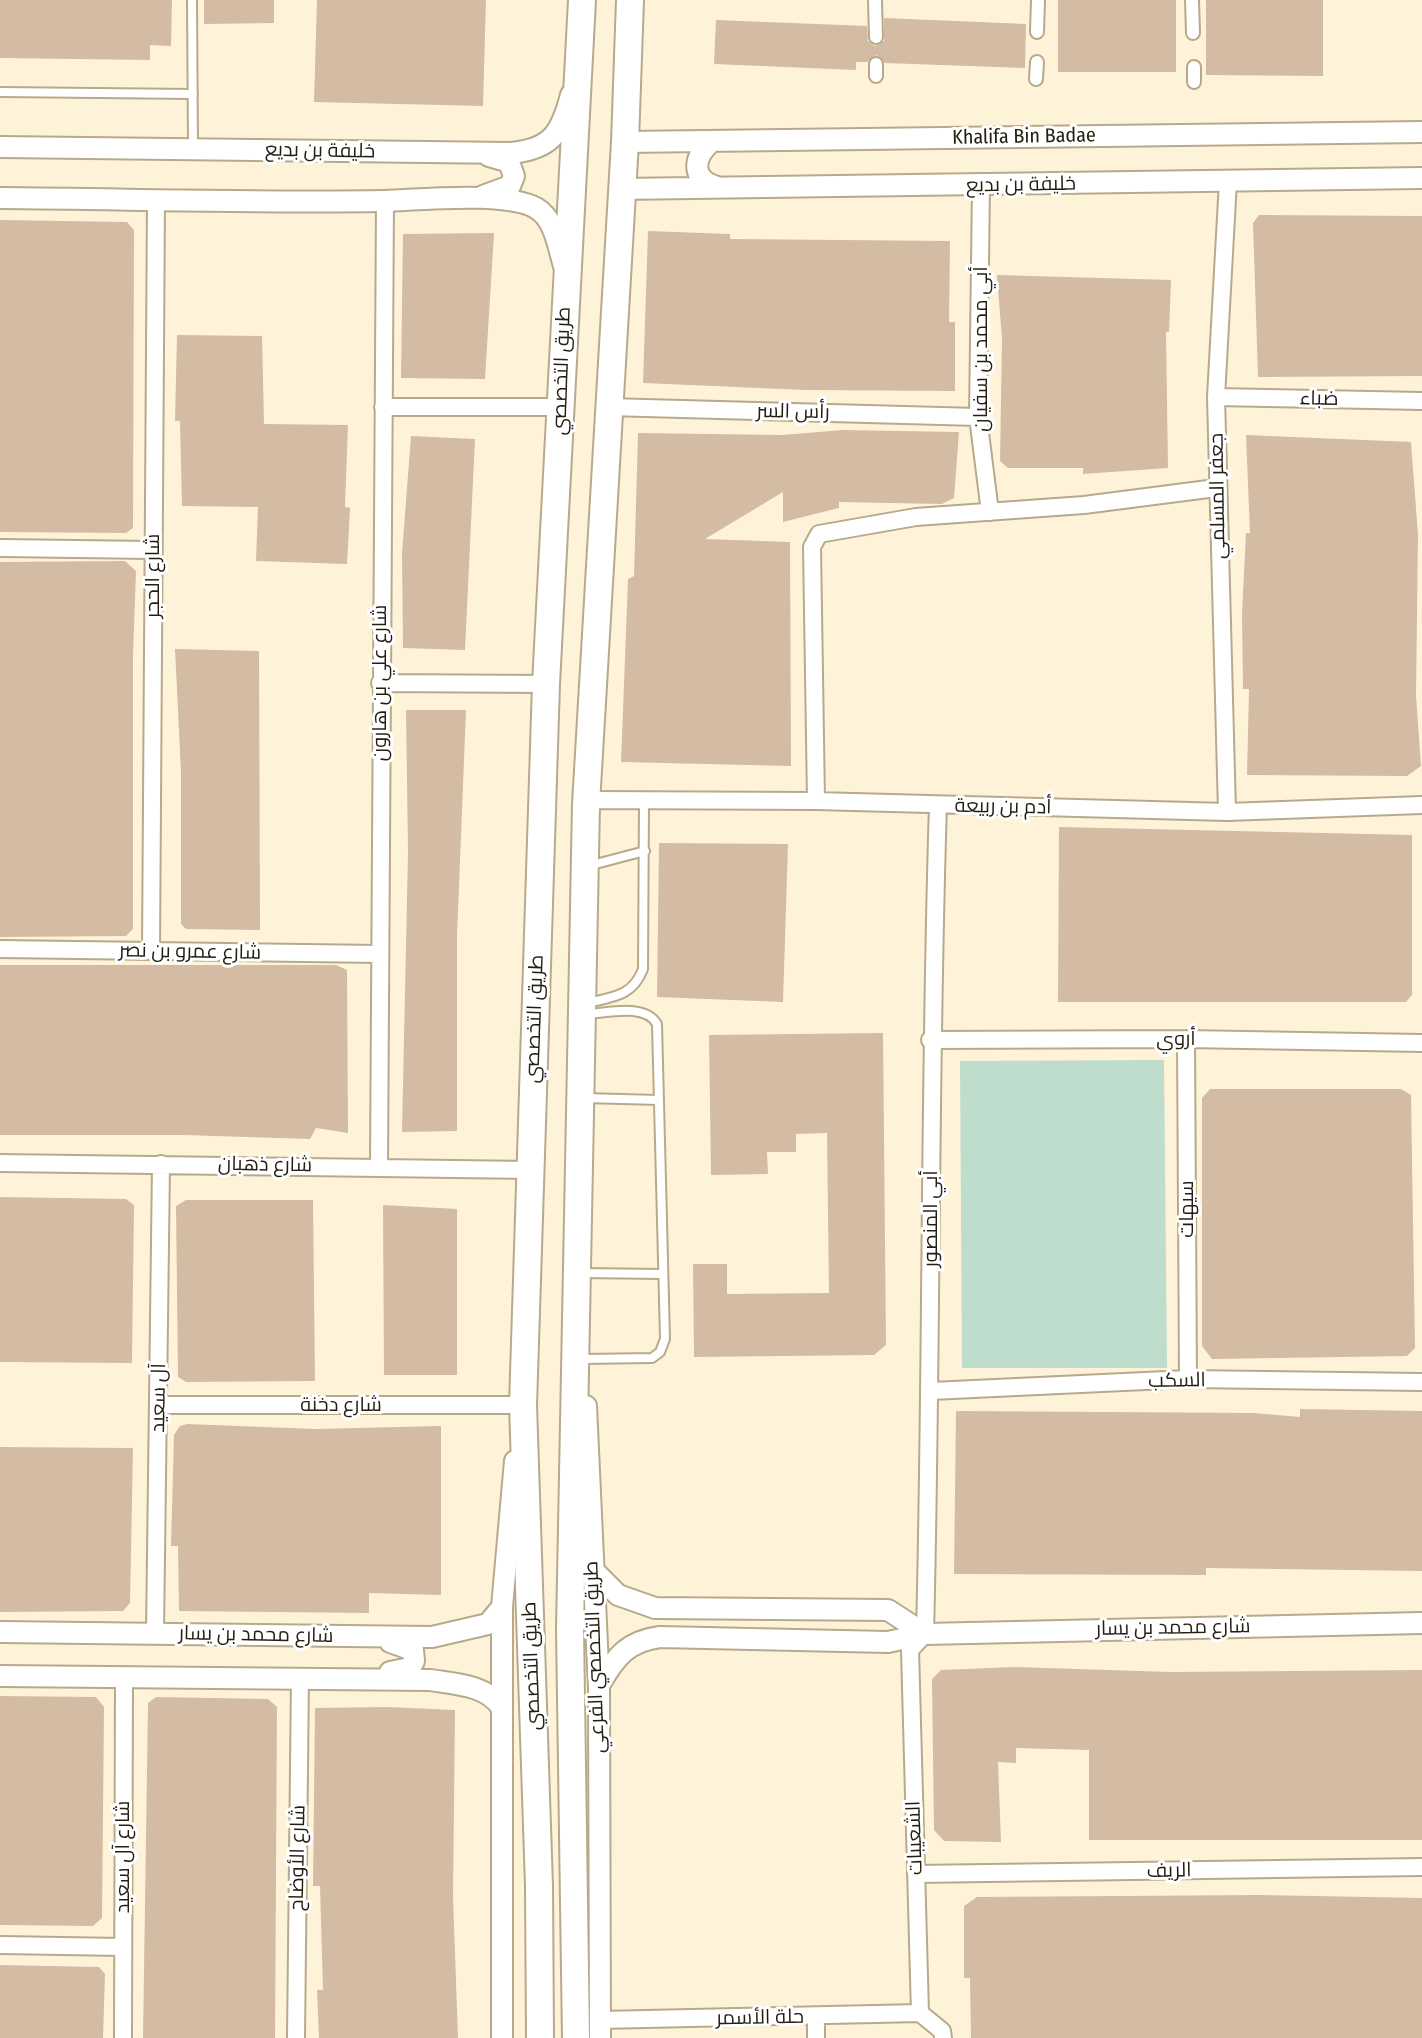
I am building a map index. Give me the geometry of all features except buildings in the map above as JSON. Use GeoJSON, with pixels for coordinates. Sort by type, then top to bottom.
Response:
{"type":"FeatureCollection","features":[{"type":"Feature","properties":{"kind":"main road","name":"طريق التخصصي"},"geometry":{"type":"LineString","coordinates":[[540,2038],[539,1886],[523,1405],[546,684],[582,0]]}},
{"type":"Feature","properties":{"kind":"main road","name":"طريق التخصصي"},"geometry":{"type":"LineString","coordinates":[[576,2038],[570,1629],[584,867],[625,142],[630,0]]}},
{"type":"Feature","properties":{"kind":"street"},"geometry":{"type":"LineString","coordinates":[[875,0],[876,37]]}},
{"type":"Feature","properties":{"kind":"street"},"geometry":{"type":"LineString","coordinates":[[1037,32],[1038,0]]}},
{"type":"Feature","properties":{"kind":"street"},"geometry":{"type":"LineString","coordinates":[[1192,0],[1193,33]]}},
{"type":"Feature","properties":{"kind":"street","name":"خليفة بن بديع"},"geometry":{"type":"LineString","coordinates":[[0,147],[457,154],[525,152],[555,138],[580,61]]}},
{"type":"Feature","properties":{"kind":"street"},"geometry":{"type":"LineString","coordinates":[[1036,79],[1037,62]]}},
{"type":"Feature","properties":{"kind":"street"},"geometry":{"type":"LineString","coordinates":[[1194,67],[1194,82]]}},
{"type":"Feature","properties":{"kind":"street","name":"Khalifa Bin Badae"},"geometry":{"type":"LineString","coordinates":[[625,142],[1422,132]]}},
{"type":"Feature","properties":{"kind":"street"},"geometry":{"type":"LineString","coordinates":[[712,141],[700,151],[696,163],[698,175],[706,184],[718,188]]}},
{"type":"Feature","properties":{"kind":"street"},"geometry":{"type":"LineString","coordinates":[[0,198],[385,201],[494,195],[510,186],[514,176],[509,162],[484,155],[457,154]]}},
{"type":"Feature","properties":{"kind":"street","name":"خليفة بن بديع"},"geometry":{"type":"LineString","coordinates":[[620,189],[1422,178]]}},
{"type":"Feature","properties":{"kind":"street","name":"جعفر المسلمي"},"geometry":{"type":"LineString","coordinates":[[1227,812],[1216,488],[1216,397],[1228,181]]}},
{"type":"Feature","properties":{"kind":"street","name":"أبي محمد بن سفيان"},"geometry":{"type":"LineString","coordinates":[[981,186],[978,417],[990,512]]}},
{"type":"Feature","properties":{"kind":"street"},"geometry":{"type":"LineString","coordinates":[[460,198],[535,207],[549,218],[566,271]]}},
{"type":"Feature","properties":{"kind":"street","name":"شارع الحجر"},"geometry":{"type":"LineString","coordinates":[[151,951],[156,200]]}},
{"type":"Feature","properties":{"kind":"street","name":"شارع علي بن هارون"},"geometry":{"type":"LineString","coordinates":[[379,1166],[385,201]]}},
{"type":"Feature","properties":{"kind":"street","name":"ضباء"},"geometry":{"type":"LineString","coordinates":[[1216,397],[1422,401]]}},
{"type":"Feature","properties":{"kind":"street"},"geometry":{"type":"LineString","coordinates":[[383,407],[561,407]]}},
{"type":"Feature","properties":{"kind":"street","name":"رأس السر"},"geometry":{"type":"LineString","coordinates":[[608,407],[978,417]]}},
{"type":"Feature","properties":{"kind":"street"},"geometry":{"type":"LineString","coordinates":[[816,801],[812,547],[819,534],[916,517],[1084,505],[1216,488]]}},
{"type":"Feature","properties":{"kind":"street"},"geometry":{"type":"LineString","coordinates":[[0,548],[153,550]]}},
{"type":"Feature","properties":{"kind":"street"},"geometry":{"type":"LineString","coordinates":[[380,683],[546,684]]}},
{"type":"Feature","properties":{"kind":"street","name":"أدم بن ربيعة"},"geometry":{"type":"LineString","coordinates":[[586,804],[594,800],[816,801],[1227,812],[1422,805]]}},
{"type":"Feature","properties":{"kind":"street","name":"أبي المنصور"},"geometry":{"type":"LineString","coordinates":[[925,1634],[931,1391],[930,1040],[938,805]]}},
{"type":"Feature","properties":{"kind":"street","name":"شارع عمرو بن نصر"},"geometry":{"type":"LineString","coordinates":[[0,949],[380,954]]}},
{"type":"Feature","properties":{"kind":"street","name":"أروي"},"geometry":{"type":"LineString","coordinates":[[930,1040],[1186,1039],[1422,1043]]}},
{"type":"Feature","properties":{"kind":"street","name":"سيهات"},"geometry":{"type":"LineString","coordinates":[[1186,1039],[1188,1379]]}},
{"type":"Feature","properties":{"kind":"street","name":"شارع ذهبان"},"geometry":{"type":"LineString","coordinates":[[0,1163],[531,1170]]}},
{"type":"Feature","properties":{"kind":"street","name":"آل سعيد"},"geometry":{"type":"LineString","coordinates":[[155,1633],[161,1164]]}},
{"type":"Feature","properties":{"kind":"street","name":"طريق التخصصي الفرعي"},"geometry":{"type":"LineString","coordinates":[[577,1275],[599,1688],[600,2029]]}},
{"type":"Feature","properties":{"kind":"street","name":"السكب"},"geometry":{"type":"LineString","coordinates":[[931,1391],[1188,1379],[1422,1382]]}},
{"type":"Feature","properties":{"kind":"street","name":"شارع دخنة"},"geometry":{"type":"LineString","coordinates":[[159,1405],[523,1405]]}},
{"type":"Feature","properties":{"kind":"street"},"geometry":{"type":"LineString","coordinates":[[502,2038],[502,1607],[523,1405]]}},
{"type":"Feature","properties":{"kind":"street"},"geometry":{"type":"LineString","coordinates":[[593,1570],[618,1595],[655,1608],[888,1610],[925,1634]]}},
{"type":"Feature","properties":{"kind":"street","name":"شارع محمد بن يسار"},"geometry":{"type":"LineString","coordinates":[[0,1632],[432,1637],[462,1633],[488,1624],[502,1607]]}},
{"type":"Feature","properties":{"kind":"street","name":"شارع محمد بن يسار"},"geometry":{"type":"LineString","coordinates":[[599,1688],[612,1662],[639,1640],[660,1637],[888,1642],[925,1634],[1422,1623]]}},
{"type":"Feature","properties":{"kind":"street","name":"الشعيبات"},"geometry":{"type":"LineString","coordinates":[[920,2013],[910,1650],[925,1634]]}},
{"type":"Feature","properties":{"kind":"street"},"geometry":{"type":"LineString","coordinates":[[334,1636],[394,1642],[413,1650],[414,1661],[410,1668],[400,1671],[334,1677]]}},
{"type":"Feature","properties":{"kind":"street","name":"شارع محمد بن يسار"},"geometry":{"type":"LineString","coordinates":[[0,1676],[430,1680],[467,1685],[494,1696],[502,1708]]}},
{"type":"Feature","properties":{"kind":"street","name":"شارع آل سعيد"},"geometry":{"type":"LineString","coordinates":[[123,2038],[124,1676]]}},
{"type":"Feature","properties":{"kind":"street","name":"شارع الأوضاح"},"geometry":{"type":"LineString","coordinates":[[296,2038],[300,1677]]}},
{"type":"Feature","properties":{"kind":"street","name":"الريف"},"geometry":{"type":"LineString","coordinates":[[916,1874],[1422,1867]]}},
{"type":"Feature","properties":{"kind":"street"},"geometry":{"type":"LineString","coordinates":[[0,1945],[123,1947]]}},
{"type":"Feature","properties":{"kind":"street"},"geometry":{"type":"LineString","coordinates":[[920,2013],[942,2031],[943,2038]]}},
{"type":"Feature","properties":{"kind":"street","name":"حلة الأسمر"},"geometry":{"type":"LineString","coordinates":[[600,2029],[920,2013]]}},
{"type":"Feature","properties":{"kind":"street"},"geometry":{"type":"LineString","coordinates":[[816,2018],[816,2038]]}},
{"type":"Feature","properties":{"kind":"lane"},"geometry":{"type":"LineString","coordinates":[[192,0],[193,149]]}},
{"type":"Feature","properties":{"kind":"lane"},"geometry":{"type":"LineString","coordinates":[[0,92],[193,94]]}},
{"type":"Feature","properties":{"kind":"lane"},"geometry":{"type":"LineString","coordinates":[[582,1009],[625,994],[637,984],[643,969],[644,800]]}},
{"type":"Feature","properties":{"kind":"lane"},"geometry":{"type":"LineString","coordinates":[[584,867],[645,851]]}},
{"type":"Feature","properties":{"kind":"lane"},"geometry":{"type":"LineString","coordinates":[[582,1009],[642,1012],[653,1016],[657,1024],[665,1339],[660,1352],[652,1358],[583,1359]]}},
{"type":"Feature","properties":{"kind":"lane"},"geometry":{"type":"LineString","coordinates":[[580,1098],[659,1100]]}},
{"type":"Feature","properties":{"kind":"lane"},"geometry":{"type":"LineString","coordinates":[[577,1275],[663,1274]]}},
{"type":"Feature","properties":{"kind":"green space"},"geometry":{"type":"Polygon","coordinates":[[[1164,1060],[1167,1368],[962,1368],[960,1061],[1164,1060]]]}}]}
